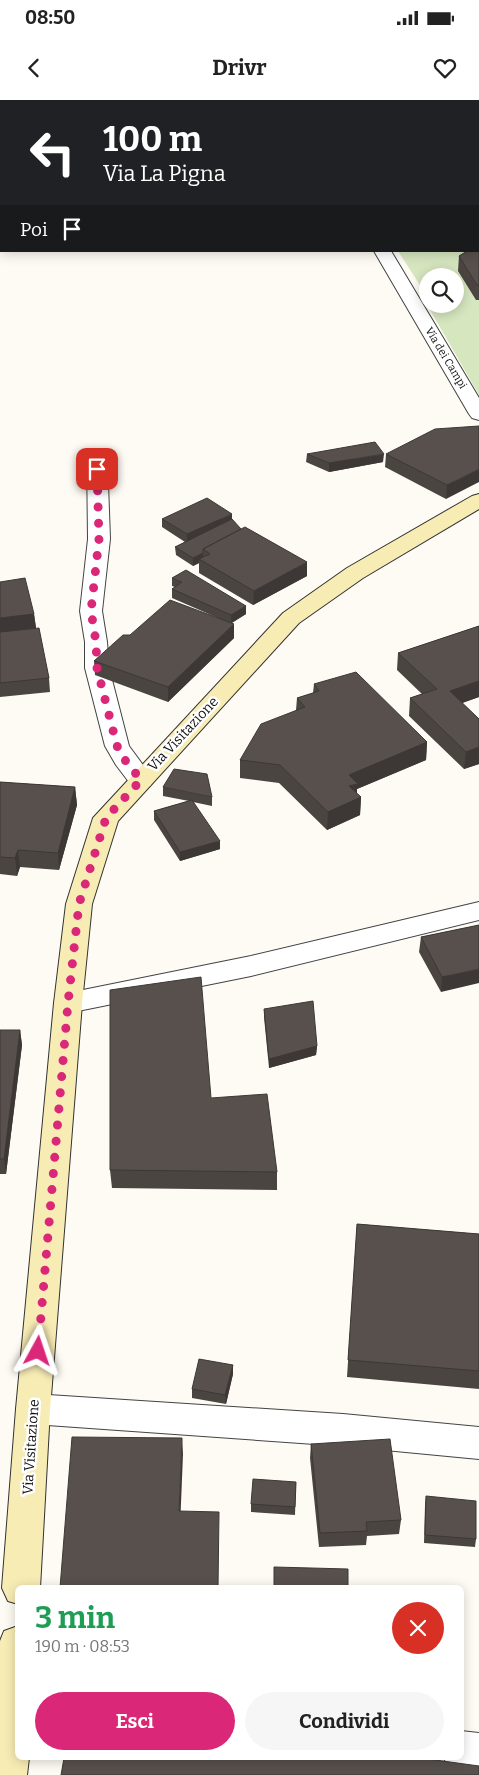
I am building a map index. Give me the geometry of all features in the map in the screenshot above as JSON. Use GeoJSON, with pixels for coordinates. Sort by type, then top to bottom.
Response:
{"type":"FeatureCollection","features":[{"type":"Feature","properties":{"kind":"street","name":"Via dei Campi"},"geometry":{"type":"LineString","coordinates":[[383,252],[479,414]]}},
{"type":"Feature","properties":{"kind":"street"},"geometry":{"type":"LineString","coordinates":[[97,455],[99,539],[91,611],[96,642],[97,668],[117,746],[125,760],[141,780]]}},
{"type":"Feature","properties":{"kind":"street","name":"Via Visitazione"},"geometry":{"type":"LineString","coordinates":[[21,1585],[33,1409],[68,1003],[79,904],[106,818],[291,618],[355,574],[479,500]]}},
{"type":"Feature","properties":{"kind":"street"},"geometry":{"type":"LineString","coordinates":[[68,1003],[251,966],[479,911]]}},
{"type":"Feature","properties":{"kind":"street"},"geometry":{"type":"LineString","coordinates":[[33,1409],[333,1429],[479,1443]]}},
{"type":"Feature","properties":{"kind":"street"},"geometry":{"type":"LineString","coordinates":[[7,1775],[15,1710]]}},
{"type":"Feature","properties":{"kind":"street"},"geometry":{"type":"LineString","coordinates":[[464,1751],[479,1753]]}},
{"type":"Feature","properties":{"kind":"green space"},"geometry":{"type":"Polygon","coordinates":[[[399,252],[479,252],[479,395],[432,313],[464,313],[464,268],[419,268],[419,284],[399,252]]]}},
{"type":"Feature","properties":{"kind":"building"},"geometry":{"type":"Polygon","coordinates":[[[465,252],[479,252],[479,285],[477,285],[459,256],[465,252]]]}},
{"type":"Feature","properties":{"kind":"building"},"geometry":{"type":"Polygon","coordinates":[[[479,426],[479,469],[447,485],[386,454],[435,429],[479,426]]]}},
{"type":"Feature","properties":{"kind":"building"},"geometry":{"type":"Polygon","coordinates":[[[375,442],[384,454],[329,463],[307,454],[375,442]]]}},
{"type":"Feature","properties":{"kind":"building"},"geometry":{"type":"Polygon","coordinates":[[[207,498],[232,514],[187,534],[162,519],[207,498]]]}},
{"type":"Feature","properties":{"kind":"building"},"geometry":{"type":"Polygon","coordinates":[[[232,519],[241,529],[203,549],[203,553],[193,558],[175,547],[232,519]]]}},
{"type":"Feature","properties":{"kind":"building"},"geometry":{"type":"Polygon","coordinates":[[[245,527],[307,562],[254,591],[199,559],[210,554],[203,549],[245,527]]]}},
{"type":"Feature","properties":{"kind":"building"},"geometry":{"type":"Polygon","coordinates":[[[186,570],[246,606],[231,615],[172,589],[182,582],[172,578],[186,570]]]}},
{"type":"Feature","properties":{"kind":"building"},"geometry":{"type":"Polygon","coordinates":[[[25,578],[34,614],[0,618],[0,582],[25,578]]]}},
{"type":"Feature","properties":{"kind":"building"},"geometry":{"type":"Polygon","coordinates":[[[170,600],[234,624],[168,687],[94,661],[123,635],[130,635],[170,600]]]}},
{"type":"Feature","properties":{"kind":"building"},"geometry":{"type":"Polygon","coordinates":[[[479,626],[479,681],[450,691],[479,719],[479,747],[466,752],[410,698],[437,689],[398,653],[479,626]]]}},
{"type":"Feature","properties":{"kind":"building"},"geometry":{"type":"Polygon","coordinates":[[[39,628],[49,678],[0,683],[0,632],[39,628]]]}},
{"type":"Feature","properties":{"kind":"building"},"geometry":{"type":"Polygon","coordinates":[[[356,672],[427,742],[349,775],[358,784],[349,786],[361,797],[328,812],[280,765],[240,760],[261,724],[305,707],[297,698],[319,691],[314,684],[356,672]]]}},
{"type":"Feature","properties":{"kind":"building"},"geometry":{"type":"Polygon","coordinates":[[[174,769],[207,774],[212,797],[163,787],[174,769]]]}},
{"type":"Feature","properties":{"kind":"building"},"geometry":{"type":"Polygon","coordinates":[[[0,782],[75,787],[58,853],[18,850],[15,858],[0,857],[0,782]]]}},
{"type":"Feature","properties":{"kind":"building"},"geometry":{"type":"Polygon","coordinates":[[[192,800],[220,841],[180,852],[154,811],[192,800]]]}},
{"type":"Feature","properties":{"kind":"building"},"geometry":{"type":"Polygon","coordinates":[[[479,925],[479,969],[442,977],[421,937],[479,925]]]}},
{"type":"Feature","properties":{"kind":"building"},"geometry":{"type":"Polygon","coordinates":[[[201,977],[211,1098],[267,1094],[277,1172],[110,1170],[110,990],[201,977]]]}},
{"type":"Feature","properties":{"kind":"building"},"geometry":{"type":"Polygon","coordinates":[[[313,1001],[317,1046],[269,1059],[264,1009],[313,1001]]]}},
{"type":"Feature","properties":{"kind":"building"},"geometry":{"type":"Polygon","coordinates":[[[0,1030],[20,1030],[4,1159],[0,1159],[0,1030]]]}},
{"type":"Feature","properties":{"kind":"building"},"geometry":{"type":"Polygon","coordinates":[[[357,1224],[479,1234],[479,1371],[348,1360],[357,1224]]]}},
{"type":"Feature","properties":{"kind":"building"},"geometry":{"type":"Polygon","coordinates":[[[199,1359],[233,1365],[225,1395],[192,1389],[199,1359]]]}},
{"type":"Feature","properties":{"kind":"building"},"geometry":{"type":"Polygon","coordinates":[[[72,1437],[182,1438],[179,1511],[219,1512],[218,1585],[60,1585],[72,1437]]]}},
{"type":"Feature","properties":{"kind":"building"},"geometry":{"type":"Polygon","coordinates":[[[390,1439],[401,1520],[366,1522],[367,1531],[320,1533],[311,1444],[390,1439]]]}},
{"type":"Feature","properties":{"kind":"building"},"geometry":{"type":"Polygon","coordinates":[[[253,1479],[296,1482],[295,1507],[251,1504],[253,1479]]]}},
{"type":"Feature","properties":{"kind":"building"},"geometry":{"type":"Polygon","coordinates":[[[426,1496],[476,1501],[476,1539],[425,1535],[426,1496]]]}},
{"type":"Feature","properties":{"kind":"building"},"geometry":{"type":"Polygon","coordinates":[[[274,1567],[348,1569],[348,1585],[274,1585],[274,1567]]]}},
{"type":"Feature","properties":{"kind":"building"},"geometry":{"type":"Polygon","coordinates":[[[64,1760],[436,1760],[479,1766],[479,1775],[61,1775],[64,1760]]]}},
{"type":"Feature","properties":{"kind":"route"},"geometry":{"type":"LineString","coordinates":[[38,1351],[68,1003],[79,904],[106,818],[141,780],[125,760],[117,746],[97,668],[96,642],[91,611],[99,539],[97,469]]}}]}
